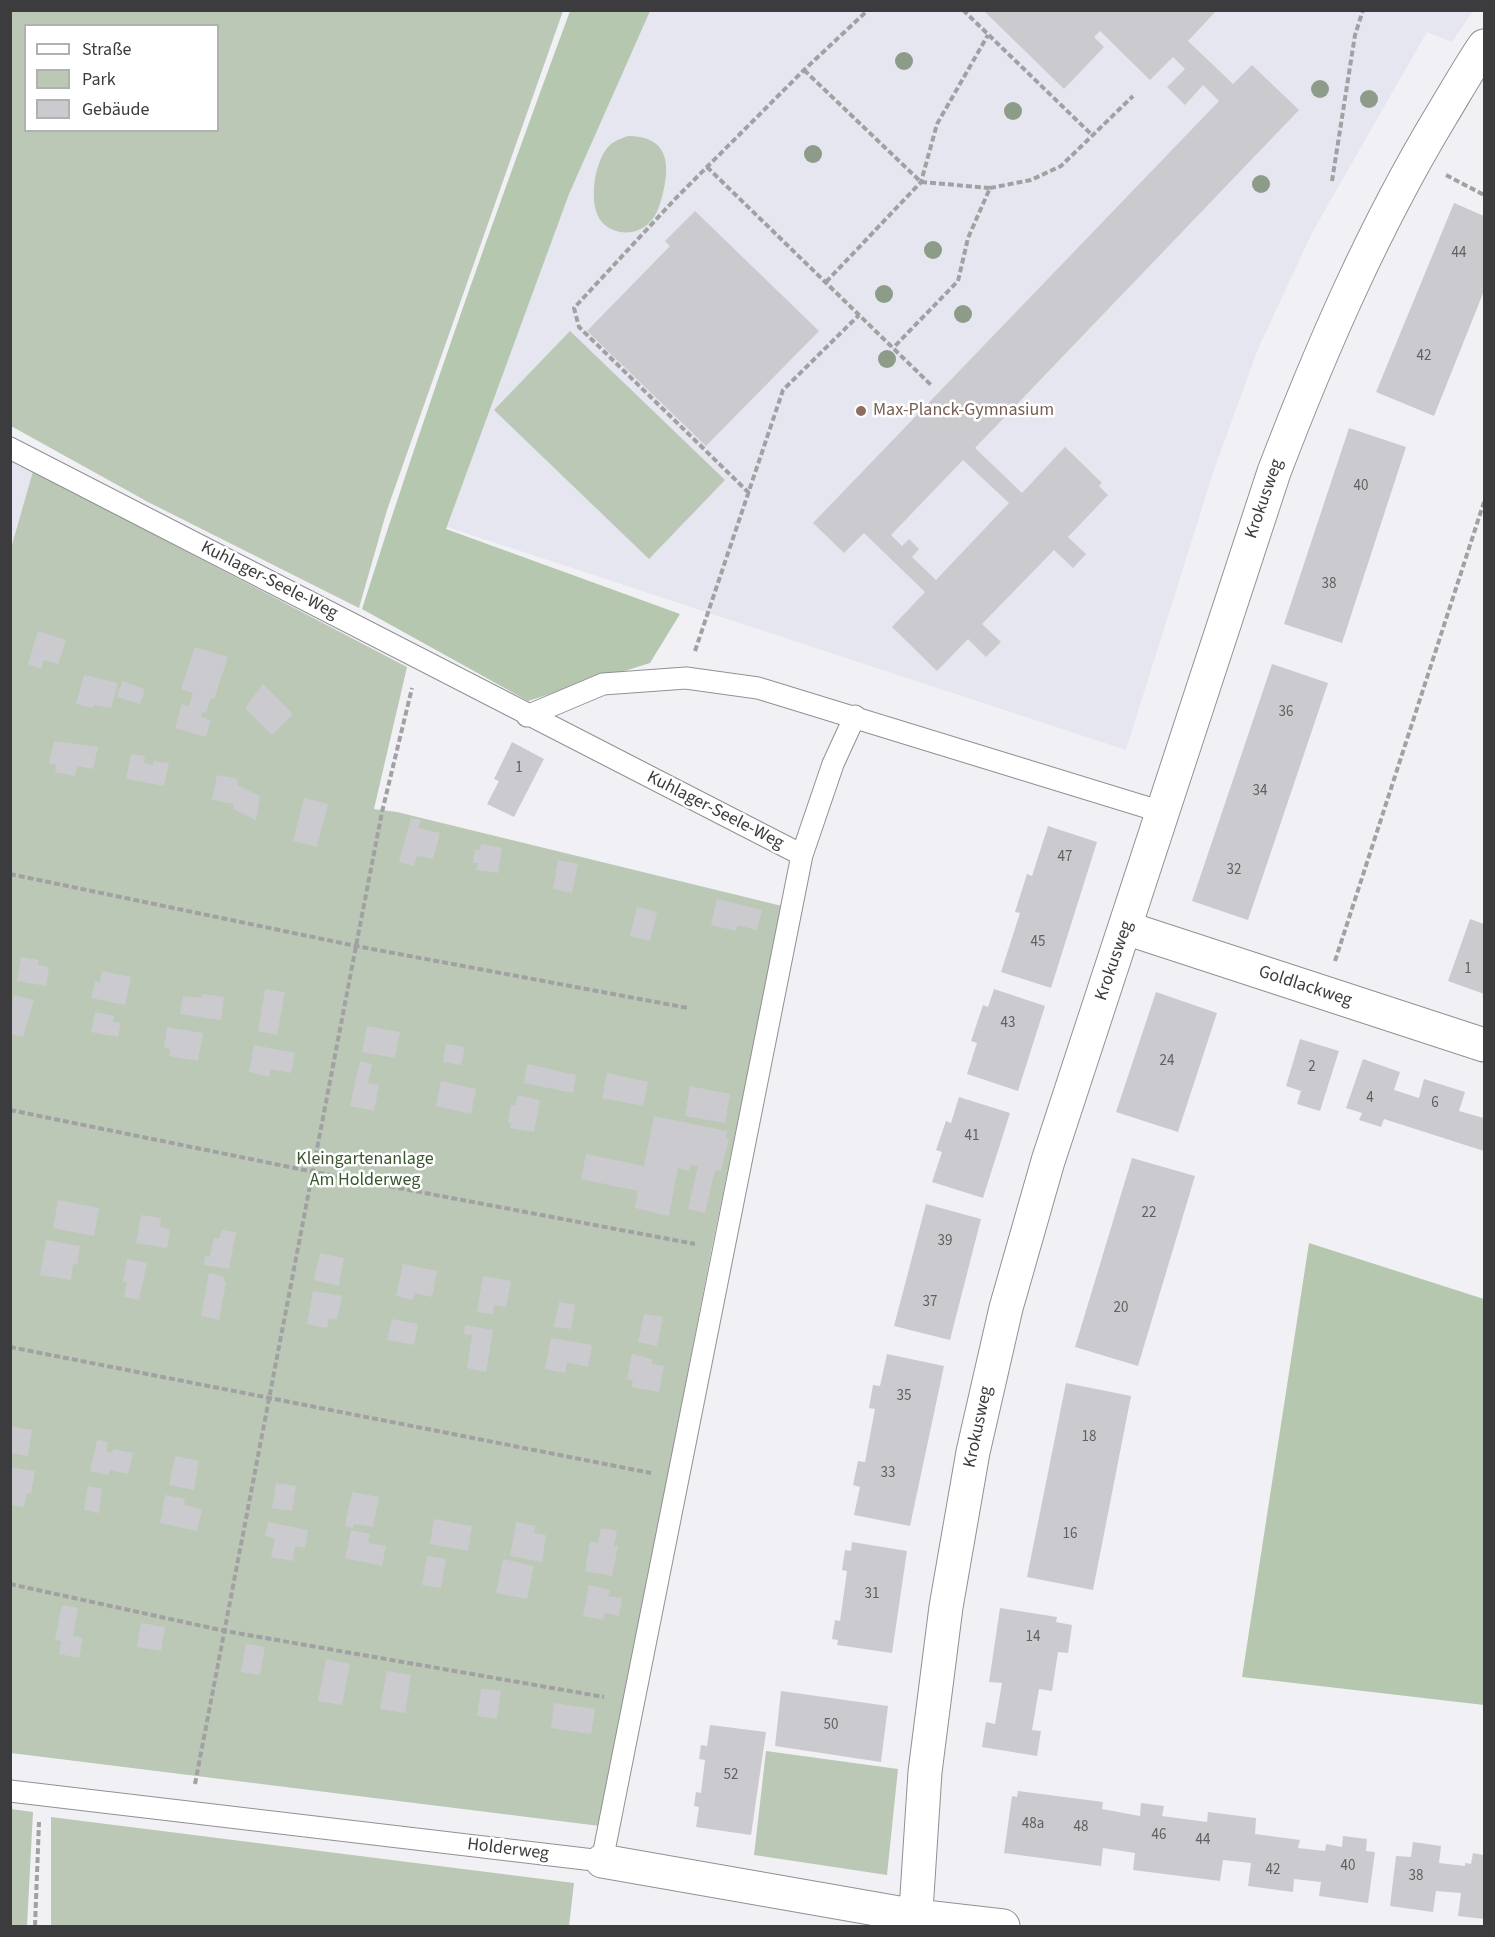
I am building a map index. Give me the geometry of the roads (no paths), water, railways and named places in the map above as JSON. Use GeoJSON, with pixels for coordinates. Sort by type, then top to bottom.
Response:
{"type":"FeatureCollection","features":[{"type":"Feature","properties":{"kind":"street","name":"Krokusweg"},"geometry":{"type":"LineString","coordinates":[[915,1921],[925,1772],[936,1677],[957,1541],[989,1379],[1006,1308],[1048,1161],[1274,472],[1295,416],[1363,258],[1416,159],[1485,46]]}},
{"type":"Feature","properties":{"kind":"street","name":"Goldlackweg"},"geometry":{"type":"LineString","coordinates":[[1126,928],[1485,1045]]}},
{"type":"Feature","properties":{"kind":"street","name":"Holderweg"},"geometry":{"type":"LineString","coordinates":[[602,1861],[915,1921],[1003,1926]]}},
{"type":"Feature","properties":{"kind":"lane","name":"Kuhlager-Seele-Weg"},"geometry":{"type":"LineString","coordinates":[[10,448],[527,716],[802,855],[833,764],[855,716]]}},
{"type":"Feature","properties":{"kind":"lane"},"geometry":{"type":"LineString","coordinates":[[527,716],[603,684],[686,678],[758,688],[1162,812]]}},
{"type":"Feature","properties":{"kind":"lane"},"geometry":{"type":"LineString","coordinates":[[602,1861],[802,855]]}},
{"type":"Feature","properties":{"kind":"lane","name":"Holderweg"},"geometry":{"type":"LineString","coordinates":[[10,1791],[602,1861]]}},
{"type":"Feature","properties":{"kind":"place","name":"Max-Planck-Gymnasium"},"geometry":{"type":"Point","coordinates":[861,411]}},
{"type":"Feature","properties":{"kind":"park label","name":"Kleingartenanlage Am Holderweg"},"geometry":{"type":"Point","coordinates":[365,1170]}}]}
